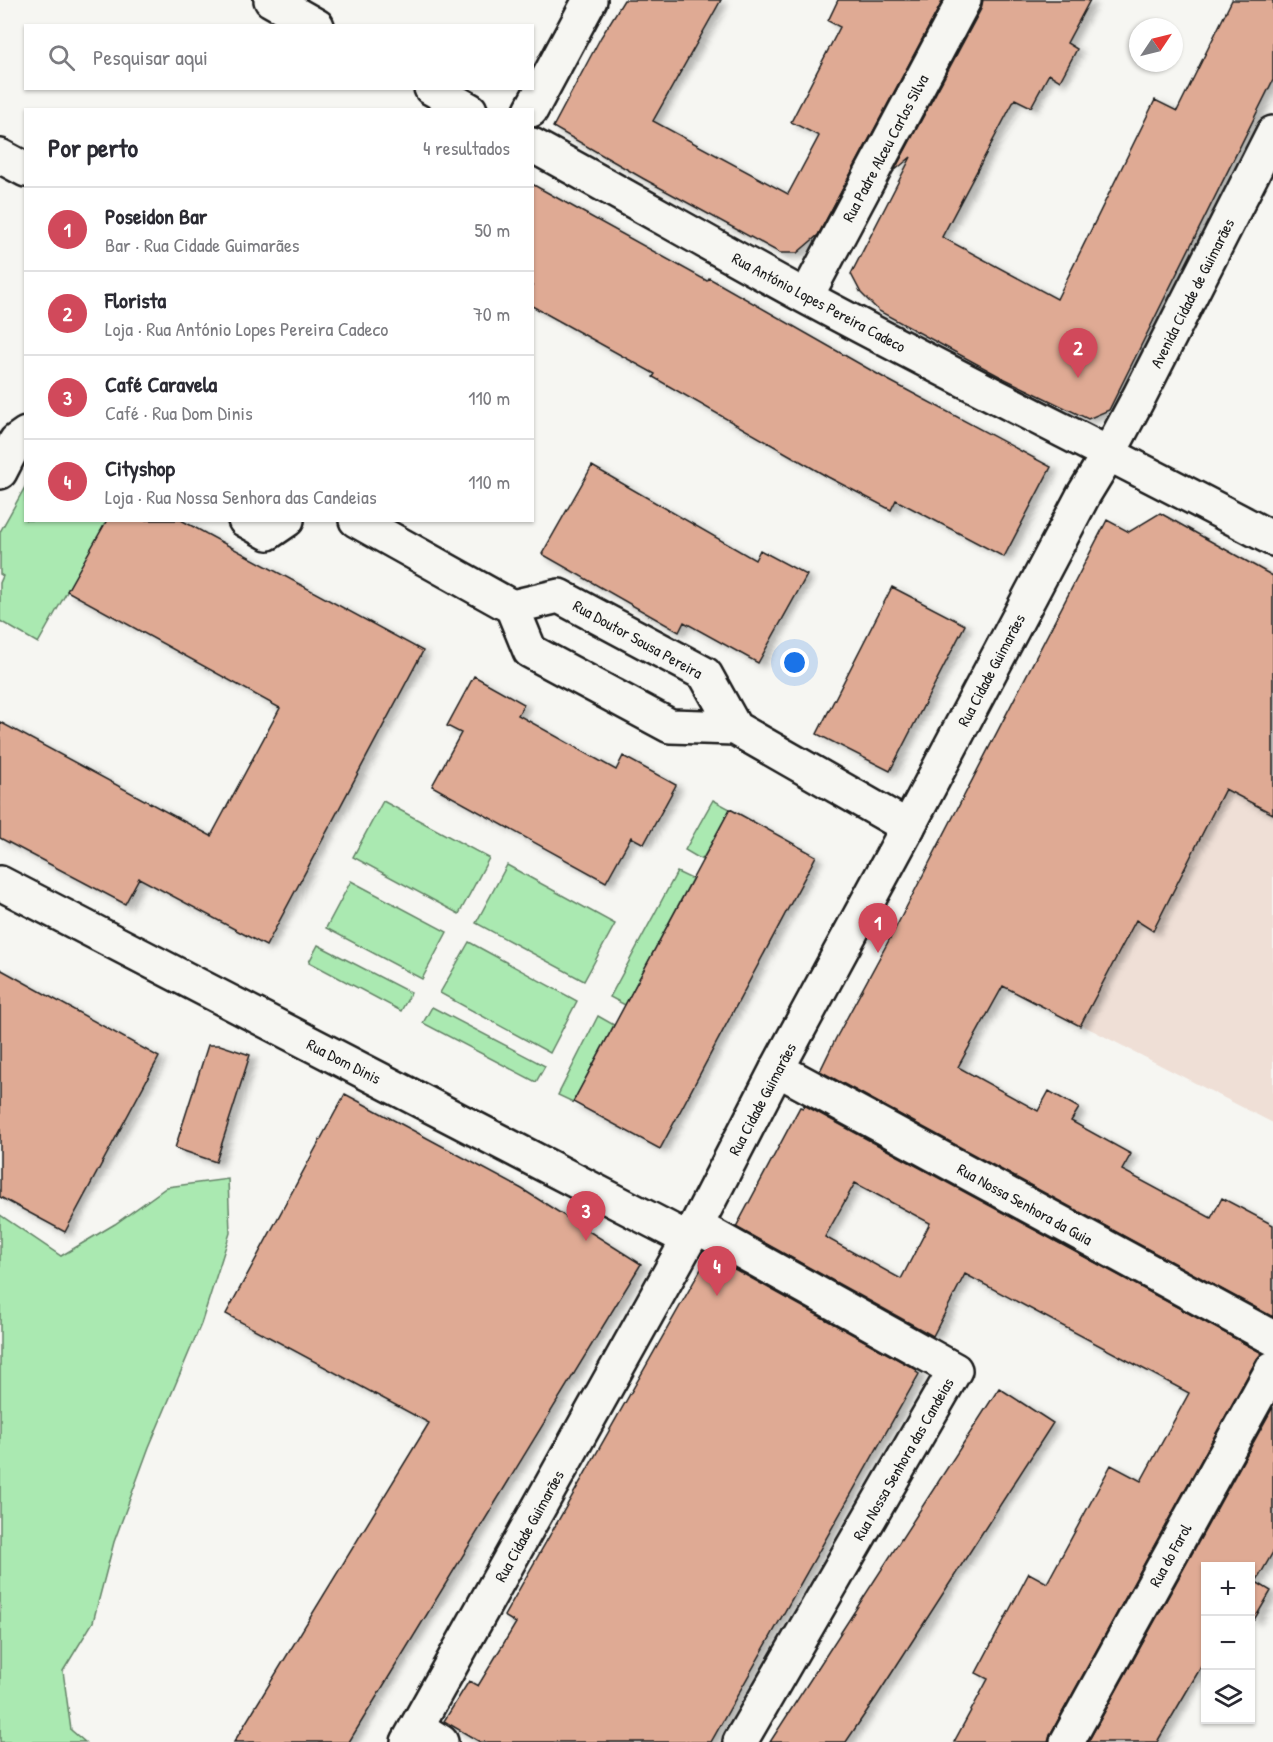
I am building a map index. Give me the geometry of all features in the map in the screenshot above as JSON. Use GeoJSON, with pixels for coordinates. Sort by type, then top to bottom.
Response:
{"type":"FeatureCollection","features":[{"type":"Feature","properties":{"kind":"street"},"geometry":{"type":"LineString","coordinates":[[271,0],[313,24]]}},
{"type":"Feature","properties":{"kind":"street"},"geometry":{"type":"LineString","coordinates":[[532,108],[590,0]]}},
{"type":"Feature","properties":{"kind":"street","name":"Rua Padre Alceu Carlos Silva"},"geometry":{"type":"LineString","coordinates":[[806,297],[964,0]]}},
{"type":"Feature","properties":{"kind":"street"},"geometry":{"type":"LineString","coordinates":[[435,90],[466,108]]}},
{"type":"Feature","properties":{"kind":"street","name":"Avenida Cidade de Guimarães"},"geometry":{"type":"LineString","coordinates":[[1109,453],[1273,133]]}},
{"type":"Feature","properties":{"kind":"street","name":"Rua António Lopes Pereira Cadeco"},"geometry":{"type":"LineString","coordinates":[[534,146],[806,297],[1273,539]]}},
{"type":"Feature","properties":{"kind":"street"},"geometry":{"type":"LineString","coordinates":[[0,156],[24,169]]}},
{"type":"Feature","properties":{"kind":"street"},"geometry":{"type":"LineString","coordinates":[[0,472],[16,441],[24,435]]}},
{"type":"Feature","properties":{"kind":"street","name":"Rua Cidade Guimarães"},"geometry":{"type":"LineString","coordinates":[[422,1737],[1084,494],[1109,453]]}},
{"type":"Feature","properties":{"kind":"street"},"geometry":{"type":"LineString","coordinates":[[249,522],[268,532],[284,522]]}},
{"type":"Feature","properties":{"kind":"street"},"geometry":{"type":"LineString","coordinates":[[360,522],[512,607],[530,651],[670,726],[735,728],[908,827]]}},
{"type":"Feature","properties":{"kind":"street","name":"Rua Doutor Sousa Pereira"},"geometry":{"type":"LineString","coordinates":[[512,607],[559,596],[705,674],[735,728]]}},
{"type":"Feature","properties":{"kind":"street","name":"Rua Dom Dinis"},"geometry":{"type":"LineString","coordinates":[[0,883],[692,1233]]}},
{"type":"Feature","properties":{"kind":"street","name":"Rua Nossa Senhora da Guia"},"geometry":{"type":"LineString","coordinates":[[777,1069],[1273,1338]]}},
{"type":"Feature","properties":{"kind":"street","name":"Rua Nossa Senhora das Candeias"},"geometry":{"type":"LineString","coordinates":[[692,1233],[955,1370],[740,1742]]}},
{"type":"Feature","properties":{"kind":"street","name":"Rua do Farol"},"geometry":{"type":"LineString","coordinates":[[1067,1742],[1273,1368]]}},
{"type":"Feature","properties":{"kind":"shaded area"},"geometry":{"type":"Polygon","coordinates":[[[1160,513],[1273,574],[1273,1123],[895,929],[1102,528],[1112,522],[1139,537],[1148,520],[1160,513]]]}},
{"type":"Feature","properties":{"kind":"green space"},"geometry":{"type":"Polygon","coordinates":[[[24,489],[24,522],[106,522],[38,643],[0,621],[0,583],[3,576],[0,574],[0,532],[24,489]]]}},
{"type":"Feature","properties":{"kind":"green space"},"geometry":{"type":"Polygon","coordinates":[[[713,800],[730,809],[702,860],[685,850],[713,800]]]}},
{"type":"Feature","properties":{"kind":"green space"},"geometry":{"type":"Polygon","coordinates":[[[383,801],[489,858],[459,914],[353,857],[383,801]]]}},
{"type":"Feature","properties":{"kind":"green space"},"geometry":{"type":"Polygon","coordinates":[[[507,865],[615,924],[584,981],[476,923],[507,865]]]}},
{"type":"Feature","properties":{"kind":"green space"},"geometry":{"type":"Polygon","coordinates":[[[677,872],[692,879],[625,1005],[610,997],[677,872]]]}},
{"type":"Feature","properties":{"kind":"green space"},"geometry":{"type":"Polygon","coordinates":[[[351,881],[447,932],[422,979],[326,928],[351,881]]]}},
{"type":"Feature","properties":{"kind":"green space"},"geometry":{"type":"Polygon","coordinates":[[[469,942],[577,1001],[550,1053],[440,993],[469,942]]]}},
{"type":"Feature","properties":{"kind":"green space"},"geometry":{"type":"Polygon","coordinates":[[[318,945],[411,993],[401,1011],[309,962],[318,945]]]}},
{"type":"Feature","properties":{"kind":"green space"},"geometry":{"type":"Polygon","coordinates":[[[432,1007],[545,1066],[536,1082],[423,1023],[432,1007]]]}},
{"type":"Feature","properties":{"kind":"green space"},"geometry":{"type":"Polygon","coordinates":[[[598,1016],[614,1025],[573,1102],[558,1095],[598,1016]]]}},
{"type":"Feature","properties":{"kind":"green space"},"geometry":{"type":"Polygon","coordinates":[[[228,1179],[230,1233],[201,1324],[149,1447],[114,1542],[93,1622],[63,1671],[71,1730],[85,1742],[0,1742],[0,1215],[61,1256],[115,1224],[167,1187],[228,1179]]]}},
{"type":"Feature","properties":{"kind":"building"},"geometry":{"type":"Polygon","coordinates":[[[624,0],[721,0],[653,121],[788,194],[819,136],[791,122],[840,27],[828,21],[838,0],[943,0],[818,235],[797,253],[780,253],[553,127],[601,37],[624,0]]]}},
{"type":"Feature","properties":{"kind":"building"},"geometry":{"type":"Polygon","coordinates":[[[983,0],[1090,0],[1067,43],[1077,49],[1060,81],[1049,74],[1031,107],[1015,99],[942,237],[1057,299],[1155,100],[1177,111],[1232,0],[1273,0],[1273,80],[1109,410],[1088,419],[1001,377],[879,311],[861,293],[851,274],[911,157],[894,171],[981,9],[983,0]]]}},
{"type":"Feature","properties":{"kind":"building"},"geometry":{"type":"Polygon","coordinates":[[[534,185],[707,281],[709,278],[888,380],[1051,467],[1004,557],[896,500],[891,510],[828,477],[653,377],[655,374],[534,307],[534,185]]]}},
{"type":"Feature","properties":{"kind":"building"},"geometry":{"type":"Polygon","coordinates":[[[592,466],[755,560],[760,550],[807,575],[758,663],[684,622],[679,632],[542,554],[592,466]]]}},
{"type":"Feature","properties":{"kind":"building"},"geometry":{"type":"Polygon","coordinates":[[[1160,513],[1273,576],[1273,814],[1225,789],[1153,931],[1136,920],[1080,1026],[1003,986],[958,1067],[1038,1111],[1049,1091],[1079,1108],[1071,1121],[1131,1154],[1122,1170],[1211,1218],[1222,1198],[1273,1225],[1273,1317],[820,1071],[1107,520],[1129,532],[1160,513]]]}},
{"type":"Feature","properties":{"kind":"building"},"geometry":{"type":"Polygon","coordinates":[[[106,522],[185,522],[423,651],[266,946],[139,878],[125,904],[0,838],[0,722],[211,836],[280,708],[67,591],[106,522]]]}},
{"type":"Feature","properties":{"kind":"building"},"geometry":{"type":"Polygon","coordinates":[[[892,587],[965,625],[890,771],[817,734],[892,587]]]}},
{"type":"Feature","properties":{"kind":"building"},"geometry":{"type":"Polygon","coordinates":[[[474,676],[524,704],[518,715],[616,770],[623,756],[676,785],[644,844],[631,837],[606,882],[432,786],[461,733],[447,726],[474,676]]]}},
{"type":"Feature","properties":{"kind":"building"},"geometry":{"type":"Polygon","coordinates":[[[730,809],[816,856],[660,1149],[573,1102],[730,809]]]}},
{"type":"Feature","properties":{"kind":"building"},"geometry":{"type":"Polygon","coordinates":[[[0,969],[159,1057],[65,1232],[0,1197],[0,969]]]}},
{"type":"Feature","properties":{"kind":"building"},"geometry":{"type":"Polygon","coordinates":[[[208,1045],[220,1045],[250,1055],[216,1162],[175,1148],[208,1045]]]}},
{"type":"Feature","properties":{"kind":"building"},"geometry":{"type":"Polygon","coordinates":[[[345,1094],[522,1189],[641,1264],[349,1742],[234,1742],[429,1423],[226,1314],[345,1094]]]}},
{"type":"Feature","properties":{"kind":"building"},"geometry":{"type":"Polygon","coordinates":[[[804,1105],[1262,1353],[1048,1742],[954,1742],[988,1679],[976,1673],[1029,1573],[1047,1583],[1111,1465],[1141,1481],[1189,1393],[965,1274],[933,1336],[736,1227],[800,1107],[803,1108],[804,1105]],[[855,1183],[825,1237],[901,1279],[930,1223],[855,1183]]]}},
{"type":"Feature","properties":{"kind":"building"},"geometry":{"type":"Polygon","coordinates":[[[709,1255],[917,1370],[919,1374],[711,1742],[480,1742],[444,1721],[469,1681],[478,1686],[516,1623],[504,1616],[709,1255]]]}},
{"type":"Feature","properties":{"kind":"building"},"geometry":{"type":"Polygon","coordinates":[[[999,1388],[1053,1423],[877,1696],[846,1742],[770,1742],[999,1388]]]}},
{"type":"Feature","properties":{"kind":"building"},"geometry":{"type":"Polygon","coordinates":[[[1273,1407],[1273,1552],[1256,1582],[1271,1591],[1255,1618],[1255,1562],[1201,1562],[1201,1667],[1157,1742],[1088,1742],[1273,1407]]]}},
{"type":"Feature","properties":{"kind":"place","name":"Florista"},"geometry":{"type":"Point","coordinates":[1078,378]}},
{"type":"Feature","properties":{"kind":"place","name":"Poseidon Bar"},"geometry":{"type":"Point","coordinates":[878,953]}},
{"type":"Feature","properties":{"kind":"place","name":"Café Caravela"},"geometry":{"type":"Point","coordinates":[586,1241]}},
{"type":"Feature","properties":{"kind":"place","name":"Cityshop"},"geometry":{"type":"Point","coordinates":[717,1296]}}]}
